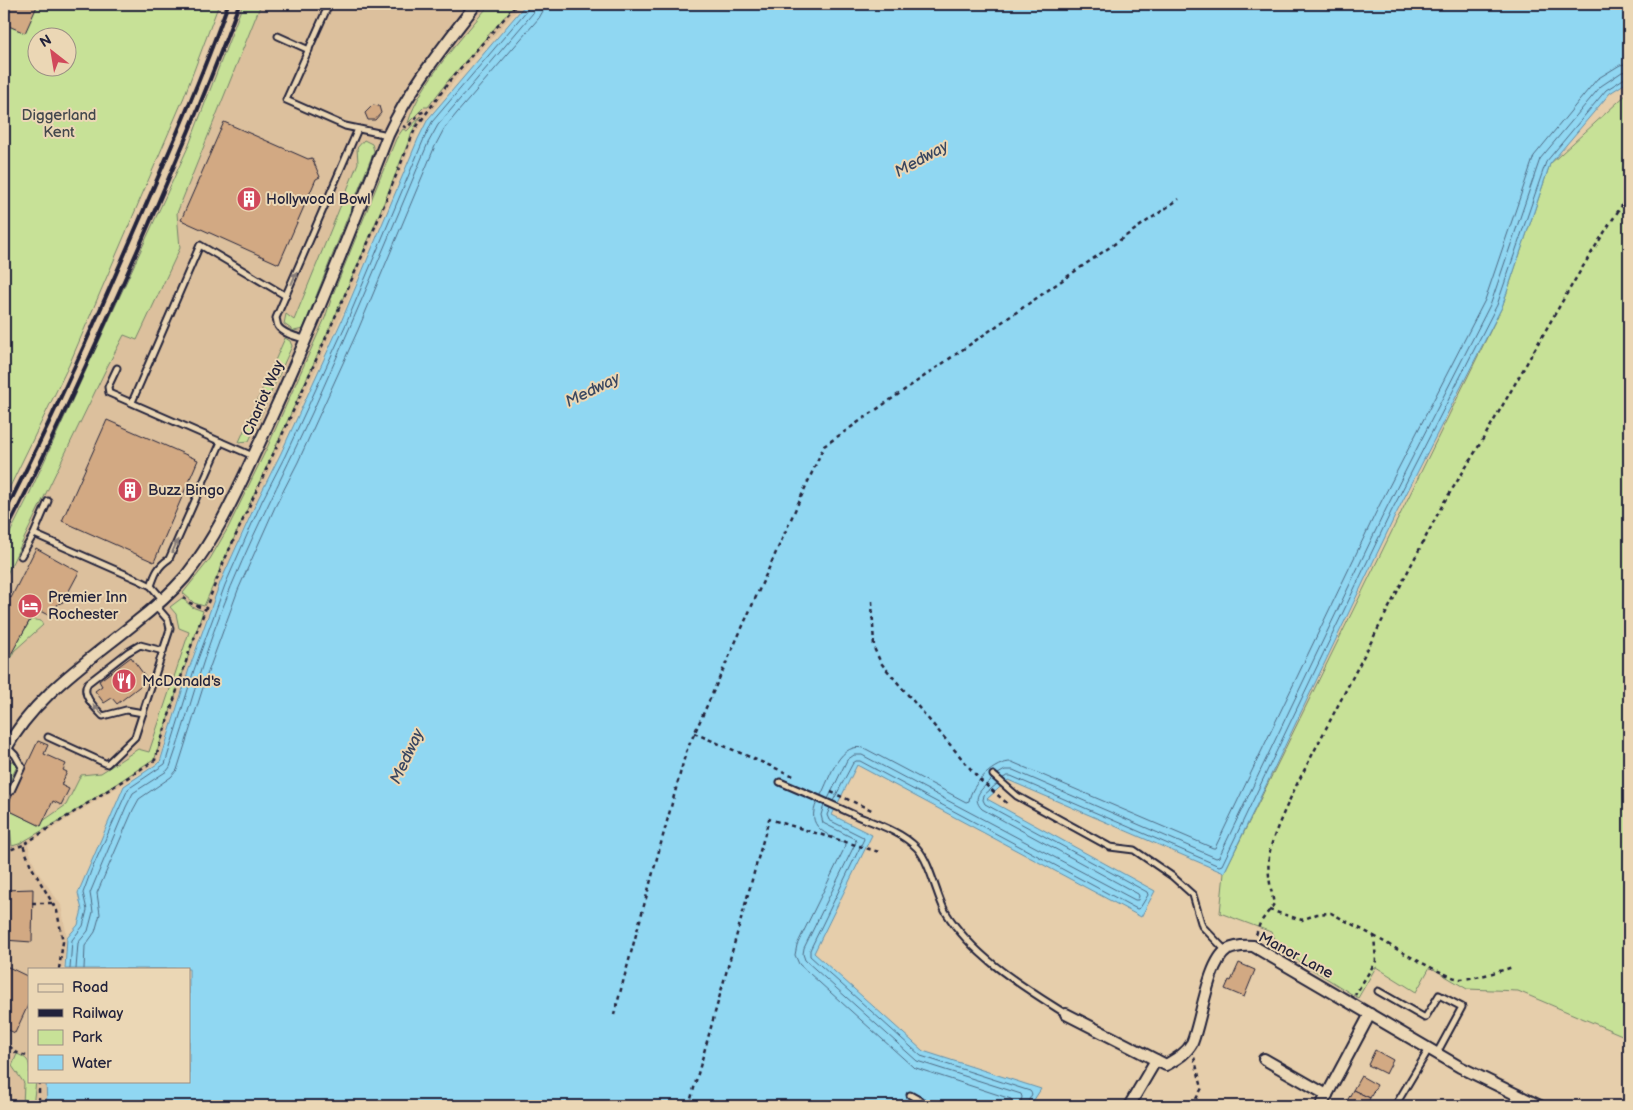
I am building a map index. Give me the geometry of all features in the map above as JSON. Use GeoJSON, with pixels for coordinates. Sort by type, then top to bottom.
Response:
{"type":"FeatureCollection","features":[{"type":"Feature","properties":{"kind":"street","name":"Chariot Way"},"geometry":{"type":"LineString","coordinates":[[6,743],[29,714],[52,690],[159,603],[174,588],[190,570],[222,523],[306,340],[388,135],[413,88],[447,40],[476,4]]}},
{"type":"Feature","properties":{"kind":"street","name":"Manor Lane"},"geometry":{"type":"LineString","coordinates":[[1226,951],[1243,945],[1253,946],[1460,1067],[1540,1106]]}},
{"type":"Feature","properties":{"kind":"street"},"geometry":{"type":"LineString","coordinates":[[1066,1014],[1166,1065],[1183,1055],[1191,1043],[1216,965],[1226,951]]}},
{"type":"Feature","properties":{"kind":"street"},"geometry":{"type":"LineString","coordinates":[[1321,1106],[1370,1014]]}},
{"type":"Feature","properties":{"kind":"street"},"geometry":{"type":"LineString","coordinates":[[1264,1059],[1327,1095]]}},
{"type":"Feature","properties":{"kind":"street"},"geometry":{"type":"LineString","coordinates":[[1129,1106],[1156,1060]]}},
{"type":"Feature","properties":{"kind":"lane"},"geometry":{"type":"LineString","coordinates":[[329,4],[286,100],[325,118],[358,129],[388,135]]}},
{"type":"Feature","properties":{"kind":"lane"},"geometry":{"type":"LineString","coordinates":[[278,36],[309,50]]}},
{"type":"Feature","properties":{"kind":"lane"},"geometry":{"type":"LineString","coordinates":[[306,340],[295,337],[278,326],[276,318],[358,129]]}},
{"type":"Feature","properties":{"kind":"lane"},"geometry":{"type":"LineString","coordinates":[[132,402],[200,245],[286,296]]}},
{"type":"Feature","properties":{"kind":"lane"},"geometry":{"type":"LineString","coordinates":[[117,368],[108,387],[109,393],[253,456]]}},
{"type":"Feature","properties":{"kind":"lane"},"geometry":{"type":"LineString","coordinates":[[151,586],[154,574],[160,565],[169,559],[221,442]]}},
{"type":"Feature","properties":{"kind":"lane"},"geometry":{"type":"LineString","coordinates":[[21,556],[34,534],[48,501]]}},
{"type":"Feature","properties":{"kind":"lane"},"geometry":{"type":"LineString","coordinates":[[34,534],[142,580],[151,586],[168,620],[170,629],[135,737],[107,764],[48,738]]}},
{"type":"Feature","properties":{"kind":"lane"},"geometry":{"type":"LineString","coordinates":[[143,713],[126,710],[104,716],[85,694],[85,688],[88,683],[102,672],[140,645],[163,651]]}},
{"type":"Feature","properties":{"kind":"lane"},"geometry":{"type":"LineString","coordinates":[[4,795],[11,791],[22,767],[6,743]]}},
{"type":"Feature","properties":{"kind":"lane"},"geometry":{"type":"LineString","coordinates":[[993,775],[1017,796],[1110,847],[1134,850],[1172,876],[1193,895],[1202,926],[1226,951]]}},
{"type":"Feature","properties":{"kind":"lane"},"geometry":{"type":"LineString","coordinates":[[780,782],[887,829],[918,849],[945,910],[972,946],[1014,981],[1066,1014]]}},
{"type":"Feature","properties":{"kind":"lane"},"geometry":{"type":"LineString","coordinates":[[1378,991],[1425,1018],[1439,995],[1462,1006],[1395,1106]]}},
{"type":"Feature","properties":{"kind":"lane"},"geometry":{"type":"LineString","coordinates":[[910,1095],[930,1106]]}},
{"type":"Feature","properties":{"kind":"path"},"geometry":{"type":"LineString","coordinates":[[4,852],[23,845],[155,760],[190,649],[224,561],[375,227],[414,128],[451,78],[517,4]]}},
{"type":"Feature","properties":{"kind":"path"},"geometry":{"type":"LineString","coordinates":[[409,126],[420,114],[427,110]]}},
{"type":"Feature","properties":{"kind":"path"},"geometry":{"type":"LineString","coordinates":[[1253,946],[1260,923],[1274,904],[1268,876],[1269,855],[1296,786],[1444,502],[1467,467],[1572,286],[1629,195]]}},
{"type":"Feature","properties":{"kind":"path"},"geometry":{"type":"LineString","coordinates":[[614,1015],[686,752],[824,446],[1179,199]]}},
{"type":"Feature","properties":{"kind":"path"},"geometry":{"type":"LineString","coordinates":[[174,588],[190,603],[205,609]]}},
{"type":"Feature","properties":{"kind":"path"},"geometry":{"type":"LineString","coordinates":[[872,601],[874,648],[881,663],[980,780],[1008,804]]}},
{"type":"Feature","properties":{"kind":"path"},"geometry":{"type":"LineString","coordinates":[[694,733],[802,780]]}},
{"type":"Feature","properties":{"kind":"path"},"geometry":{"type":"LineString","coordinates":[[829,792],[874,811]]}},
{"type":"Feature","properties":{"kind":"path"},"geometry":{"type":"LineString","coordinates":[[689,1106],[769,819],[879,852]]}},
{"type":"Feature","properties":{"kind":"path"},"geometry":{"type":"LineString","coordinates":[[23,845],[31,866],[57,912],[63,942],[59,968]]}},
{"type":"Feature","properties":{"kind":"path"},"geometry":{"type":"LineString","coordinates":[[32,903],[52,903]]}},
{"type":"Feature","properties":{"kind":"path"},"geometry":{"type":"LineString","coordinates":[[1269,910],[1302,920],[1317,914],[1331,914],[1425,964],[1458,979],[1490,974],[1513,967]]}},
{"type":"Feature","properties":{"kind":"path"},"geometry":{"type":"LineString","coordinates":[[1351,1002],[1376,961],[1374,936]]}},
{"type":"Feature","properties":{"kind":"path"},"geometry":{"type":"LineString","coordinates":[[4,1040],[15,1052],[28,1058]]}},
{"type":"Feature","properties":{"kind":"path"},"geometry":{"type":"LineString","coordinates":[[1191,1043],[1202,1088],[1192,1106]]}},
{"type":"Feature","properties":{"kind":"path"},"geometry":{"type":"LineString","coordinates":[[39,1082],[39,1106]]}},
{"type":"Feature","properties":{"kind":"shaded area"},"geometry":{"type":"Polygon","coordinates":[[[252,4],[520,4],[517,10],[459,75],[418,130],[346,305],[238,540],[200,632],[159,761],[28,844],[37,871],[61,905],[67,938],[63,968],[28,968],[28,1082],[46,1082],[47,1106],[4,1106],[4,559],[252,4]]]}},
{"type":"Feature","properties":{"kind":"green space","name":"Diggerland Kent"},"geometry":{"type":"Polygon","coordinates":[[[4,4],[219,4],[184,97],[69,365],[4,499],[4,4]]]}},
{"type":"Feature","properties":{"kind":"green space"},"geometry":{"type":"Polygon","coordinates":[[[243,4],[261,4],[177,213],[180,248],[137,340],[124,335],[107,367],[4,580],[4,545],[27,499],[189,145],[243,4]]]}},
{"type":"Feature","properties":{"kind":"green space"},"geometry":{"type":"Polygon","coordinates":[[[490,4],[516,4],[447,82],[428,107],[424,107],[408,123],[422,92],[443,60],[490,4]]]}},
{"type":"Feature","properties":{"kind":"green space"},"geometry":{"type":"Polygon","coordinates":[[[1629,92],[1629,1038],[1518,991],[1467,989],[1430,967],[1416,992],[1376,967],[1358,998],[1278,948],[1271,932],[1220,913],[1224,873],[1502,307],[1550,164],[1629,92]]]}},
{"type":"Feature","properties":{"kind":"green space"},"geometry":{"type":"Polygon","coordinates":[[[421,116],[413,130],[338,310],[204,606],[194,603],[183,593],[210,559],[228,528],[267,448],[325,318],[396,139],[403,129],[407,131],[421,116]]]}},
{"type":"Feature","properties":{"kind":"green space"},"geometry":{"type":"Polygon","coordinates":[[[364,140],[372,144],[374,151],[303,329],[294,331],[284,324],[286,314],[294,320],[358,163],[357,148],[364,140]]]}},
{"type":"Feature","properties":{"kind":"green space"},"geometry":{"type":"Polygon","coordinates":[[[285,338],[290,341],[292,346],[249,441],[239,442],[285,338]]]}},
{"type":"Feature","properties":{"kind":"green space"},"geometry":{"type":"Polygon","coordinates":[[[182,598],[192,607],[203,611],[155,758],[69,815],[19,844],[12,846],[8,810],[41,826],[43,821],[66,805],[81,775],[101,773],[138,749],[149,752],[189,632],[179,628],[176,614],[170,607],[182,598]]]}},
{"type":"Feature","properties":{"kind":"green space"},"geometry":{"type":"Polygon","coordinates":[[[31,619],[41,621],[43,625],[14,651],[7,666],[9,668],[4,672],[4,665],[31,619]]]}},
{"type":"Feature","properties":{"kind":"green space"},"geometry":{"type":"Polygon","coordinates":[[[12,761],[17,766],[10,781],[4,784],[4,771],[8,762],[12,761]]]}},
{"type":"Feature","properties":{"kind":"green space"},"geometry":{"type":"Polygon","coordinates":[[[17,1054],[28,1061],[28,1082],[36,1082],[33,1106],[23,1106],[24,1083],[12,1066],[17,1054]]]}},
{"type":"Feature","properties":{"kind":"water","name":"Medway"},"geometry":{"type":"Polygon","coordinates":[[[526,4],[1629,4],[1629,81],[1610,93],[1550,164],[1502,307],[1396,514],[1224,873],[1008,780],[987,799],[1155,891],[1141,917],[857,765],[832,815],[872,835],[814,953],[923,1051],[1041,1089],[1030,1106],[47,1106],[46,1082],[190,1082],[190,968],[65,968],[67,938],[78,925],[82,910],[78,893],[124,786],[160,762],[189,669],[220,583],[341,322],[428,119],[526,4]]]}},
{"type":"Feature","properties":{"kind":"building"},"geometry":{"type":"Polygon","coordinates":[[[4,4],[38,4],[25,33],[4,24],[4,4]]]}},
{"type":"Feature","properties":{"kind":"building"},"geometry":{"type":"Polygon","coordinates":[[[373,105],[379,106],[381,113],[375,120],[368,120],[365,113],[373,105]]]}},
{"type":"Feature","properties":{"kind":"building","name":"Hollywood Bowl"},"geometry":{"type":"Polygon","coordinates":[[[224,122],[308,159],[312,158],[320,177],[316,179],[279,264],[181,220],[224,122]]]}},
{"type":"Feature","properties":{"kind":"building","name":"Buzz Bingo"},"geometry":{"type":"Polygon","coordinates":[[[107,420],[198,460],[154,562],[62,521],[107,420]]]}},
{"type":"Feature","properties":{"kind":"building","name":"Premier Inn Rochester"},"geometry":{"type":"Polygon","coordinates":[[[36,548],[79,572],[63,602],[58,604],[50,616],[36,609],[4,667],[4,593],[11,598],[36,548]]]}},
{"type":"Feature","properties":{"kind":"building","name":"McDonald's"},"geometry":{"type":"Polygon","coordinates":[[[131,657],[148,680],[117,704],[112,698],[104,703],[95,691],[102,686],[99,681],[131,657]]]}},
{"type":"Feature","properties":{"kind":"building"},"geometry":{"type":"Polygon","coordinates":[[[38,741],[48,745],[44,754],[66,764],[63,770],[67,772],[61,785],[69,789],[61,805],[53,801],[41,826],[6,809],[38,741]]]}},
{"type":"Feature","properties":{"kind":"building"},"geometry":{"type":"Polygon","coordinates":[[[33,889],[32,942],[4,940],[4,890],[33,889]]]}},
{"type":"Feature","properties":{"kind":"building"},"geometry":{"type":"Polygon","coordinates":[[[1239,963],[1255,970],[1244,997],[1225,989],[1239,963]]]}},
{"type":"Feature","properties":{"kind":"building"},"geometry":{"type":"Polygon","coordinates":[[[4,965],[28,977],[28,1005],[15,1033],[4,1028],[4,965]]]}},
{"type":"Feature","properties":{"kind":"building"},"geometry":{"type":"Polygon","coordinates":[[[1375,1050],[1393,1060],[1386,1074],[1368,1065],[1375,1050]]]}},
{"type":"Feature","properties":{"kind":"building"},"geometry":{"type":"Polygon","coordinates":[[[1361,1076],[1377,1085],[1370,1098],[1353,1090],[1361,1076]]]}},
{"type":"Feature","properties":{"kind":"building"},"geometry":{"type":"Polygon","coordinates":[[[1353,1090],[1370,1098],[1366,1106],[1352,1106],[1346,1103],[1353,1090]]]}},
{"type":"Feature","properties":{"kind":"railway"},"geometry":{"type":"LineString","coordinates":[[4,514],[57,405],[107,295],[185,113],[228,4]]}},
{"type":"Feature","properties":{"kind":"railway"},"geometry":{"type":"LineString","coordinates":[[4,536],[61,420],[132,264],[196,115],[239,4]]}},
{"type":"Feature","properties":{"kind":"place","name":"Hollywood Bowl"},"geometry":{"type":"Point","coordinates":[249,199]}},
{"type":"Feature","properties":{"kind":"place","name":"Buzz Bingo"},"geometry":{"type":"Point","coordinates":[130,490]}},
{"type":"Feature","properties":{"kind":"place","name":"Premier Inn Rochester"},"geometry":{"type":"Point","coordinates":[30,606]}},
{"type":"Feature","properties":{"kind":"place","name":"McDonald's"},"geometry":{"type":"Point","coordinates":[124,681]}}]}
